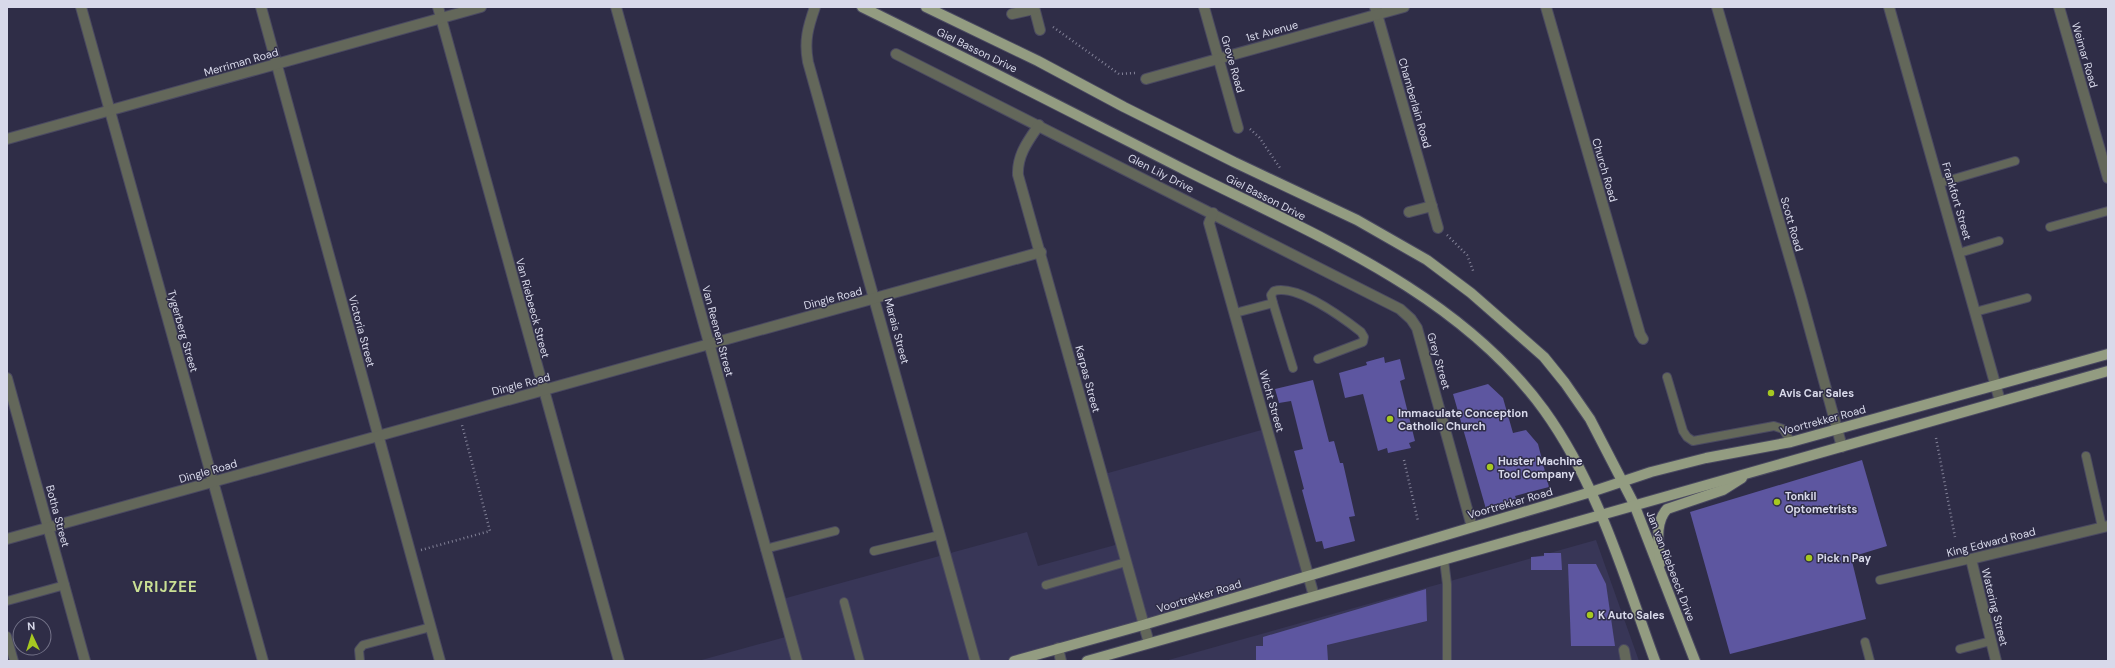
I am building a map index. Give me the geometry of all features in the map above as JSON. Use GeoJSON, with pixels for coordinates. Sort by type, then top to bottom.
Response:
{"type":"FeatureCollection","features":[{"type":"Feature","properties":{"kind":"main road","name":"Giel Basson Drive"},"geometry":{"type":"LineString","coordinates":[[862,7],[1012,80],[1351,254],[1431,303],[1460,323],[1494,352],[1523,384],[1549,419],[1578,466],[1591,492]]}},
{"type":"Feature","properties":{"kind":"main road","name":"Giel Basson Drive"},"geometry":{"type":"LineString","coordinates":[[926,7],[1038,61],[1124,107],[1227,159],[1357,220],[1427,260],[1471,293],[1544,357],[1565,383],[1590,419],[1622,481]]}},
{"type":"Feature","properties":{"kind":"main road","name":"Voortrekker Road"},"geometry":{"type":"LineString","coordinates":[[1014,661],[1309,576],[1591,492],[1651,472],[1706,458],[1791,442],[1838,430],[2108,354]]}},
{"type":"Feature","properties":{"kind":"main road"},"geometry":{"type":"LineString","coordinates":[[1087,661],[1601,515],[1634,504],[1842,448],[2000,401],[2108,371]]}},
{"type":"Feature","properties":{"kind":"main road"},"geometry":{"type":"LineString","coordinates":[[1660,572],[1658,524],[1661,515],[1667,509],[1723,490],[1752,472]]}},
{"type":"Feature","properties":{"kind":"main road","name":"Jan van Riebeeck Drive"},"geometry":{"type":"LineString","coordinates":[[1622,481],[1634,504],[1695,661]]}},
{"type":"Feature","properties":{"kind":"main road"},"geometry":{"type":"LineString","coordinates":[[1591,492],[1601,515],[1655,661]]}},
{"type":"Feature","properties":{"kind":"street","name":"Tygerberg Street"},"geometry":{"type":"LineString","coordinates":[[81,7],[263,661]]}},
{"type":"Feature","properties":{"kind":"street","name":"Victoria Street"},"geometry":{"type":"LineString","coordinates":[[261,7],[440,661]]}},
{"type":"Feature","properties":{"kind":"street","name":"Van Riebeeck Street"},"geometry":{"type":"LineString","coordinates":[[438,7],[619,661]]}},
{"type":"Feature","properties":{"kind":"street","name":"Merriman Road"},"geometry":{"type":"LineString","coordinates":[[7,139],[109,112],[481,7]]}},
{"type":"Feature","properties":{"kind":"street","name":"Van Reenen Street"},"geometry":{"type":"LineString","coordinates":[[616,7],[796,661]]}},
{"type":"Feature","properties":{"kind":"street","name":"Marais Street"},"geometry":{"type":"LineString","coordinates":[[814,7],[807,30],[806,42],[808,62],[975,661]]}},
{"type":"Feature","properties":{"kind":"street","name":"Grove Road"},"geometry":{"type":"LineString","coordinates":[[1204,7],[1219,59],[1242,127]]}},
{"type":"Feature","properties":{"kind":"street","name":"1st Avenue"},"geometry":{"type":"LineString","coordinates":[[1142,75],[1219,59],[1376,11],[1404,7]]}},
{"type":"Feature","properties":{"kind":"street","name":"Church Road"},"geometry":{"type":"LineString","coordinates":[[1546,7],[1640,334],[1643,339]]}},
{"type":"Feature","properties":{"kind":"street","name":"Scott Road"},"geometry":{"type":"LineString","coordinates":[[1716,7],[1842,448]]}},
{"type":"Feature","properties":{"kind":"street","name":"Frankfort Street"},"geometry":{"type":"LineString","coordinates":[[1889,7],[1940,183],[2000,401]]}},
{"type":"Feature","properties":{"kind":"street","name":"Weimar Road"},"geometry":{"type":"LineString","coordinates":[[2059,7],[2108,178]]}},
{"type":"Feature","properties":{"kind":"street"},"geometry":{"type":"LineString","coordinates":[[1012,14],[1034,8],[1040,30]]}},
{"type":"Feature","properties":{"kind":"street","name":"Chamberlain Road"},"geometry":{"type":"LineString","coordinates":[[1376,11],[1432,206],[1442,230]]}},
{"type":"Feature","properties":{"kind":"street","name":"Glen Lily Drive"},"geometry":{"type":"LineString","coordinates":[[896,54],[1040,125],[1400,309],[1411,319]]}},
{"type":"Feature","properties":{"kind":"street","name":"Karpas Street"},"geometry":{"type":"LineString","coordinates":[[1040,125],[1020,154],[1017,163],[1018,175],[1041,252],[1149,643]]}},
{"type":"Feature","properties":{"kind":"street"},"geometry":{"type":"LineString","coordinates":[[1409,212],[1432,206]]}},
{"type":"Feature","properties":{"kind":"street","name":"Wicht Street"},"geometry":{"type":"LineString","coordinates":[[1213,213],[1209,223],[1236,313],[1314,596]]}},
{"type":"Feature","properties":{"kind":"street","name":"Dingle Road"},"geometry":{"type":"LineString","coordinates":[[7,539],[1041,252]]}},
{"type":"Feature","properties":{"kind":"street","name":"Grey Street"},"geometry":{"type":"LineString","coordinates":[[1411,319],[1417,328],[1472,527]]}},
{"type":"Feature","properties":{"kind":"street","name":"Botha Street"},"geometry":{"type":"LineString","coordinates":[[7,378],[85,661]]}},
{"type":"Feature","properties":{"kind":"street","name":"King Edward Road"},"geometry":{"type":"LineString","coordinates":[[1971,559],[2105,526]]}},
{"type":"Feature","properties":{"kind":"street","name":"Watering Street"},"geometry":{"type":"LineString","coordinates":[[1971,559],[1996,661]]}},
{"type":"Feature","properties":{"kind":"street"},"geometry":{"type":"LineString","coordinates":[[1058,648],[1061,661]]}},
{"type":"Feature","properties":{"kind":"street"},"geometry":{"type":"LineString","coordinates":[[1624,650],[1626,661]]}},
{"type":"Feature","properties":{"kind":"lane"},"geometry":{"type":"LineString","coordinates":[[1940,183],[2015,161]]}},
{"type":"Feature","properties":{"kind":"lane"},"geometry":{"type":"LineString","coordinates":[[2050,227],[2108,210]]}},
{"type":"Feature","properties":{"kind":"lane"},"geometry":{"type":"LineString","coordinates":[[1959,253],[1999,241]]}},
{"type":"Feature","properties":{"kind":"lane"},"geometry":{"type":"LineString","coordinates":[[1293,368],[1271,295],[1274,291],[1287,290],[1330,311],[1361,332],[1364,337],[1362,342],[1318,359]]}},
{"type":"Feature","properties":{"kind":"lane"},"geometry":{"type":"LineString","coordinates":[[1976,312],[2027,298]]}},
{"type":"Feature","properties":{"kind":"lane"},"geometry":{"type":"LineString","coordinates":[[1236,313],[1273,303]]}},
{"type":"Feature","properties":{"kind":"lane"},"geometry":{"type":"LineString","coordinates":[[1667,377],[1683,431],[1687,437],[1693,441],[1774,426],[1783,429],[1791,442]]}},
{"type":"Feature","properties":{"kind":"lane"},"geometry":{"type":"LineString","coordinates":[[2086,456],[2105,526]]}},
{"type":"Feature","properties":{"kind":"lane"},"geometry":{"type":"LineString","coordinates":[[765,549],[835,531]]}},
{"type":"Feature","properties":{"kind":"lane"},"geometry":{"type":"LineString","coordinates":[[874,552],[940,535]]}},
{"type":"Feature","properties":{"kind":"lane","name":"King Edward Road"},"geometry":{"type":"LineString","coordinates":[[1880,580],[1971,559]]}},
{"type":"Feature","properties":{"kind":"lane"},"geometry":{"type":"LineString","coordinates":[[1444,560],[1447,584],[1447,661]]}},
{"type":"Feature","properties":{"kind":"lane"},"geometry":{"type":"LineString","coordinates":[[1046,586],[1126,562]]}},
{"type":"Feature","properties":{"kind":"lane"},"geometry":{"type":"LineString","coordinates":[[7,601],[64,585]]}},
{"type":"Feature","properties":{"kind":"lane"},"geometry":{"type":"LineString","coordinates":[[844,602],[860,661]]}},
{"type":"Feature","properties":{"kind":"lane"},"geometry":{"type":"LineString","coordinates":[[360,661],[359,650],[363,645],[431,627]]}},
{"type":"Feature","properties":{"kind":"lane"},"geometry":{"type":"LineString","coordinates":[[7,636],[14,661]]}},
{"type":"Feature","properties":{"kind":"lane"},"geometry":{"type":"LineString","coordinates":[[1960,649],[1991,641]]}},
{"type":"Feature","properties":{"kind":"lane"},"geometry":{"type":"LineString","coordinates":[[1865,642],[1870,661]]}},
{"type":"Feature","properties":{"kind":"path"},"geometry":{"type":"LineString","coordinates":[[1048,22],[1118,74],[1142,75]]}},
{"type":"Feature","properties":{"kind":"path"},"geometry":{"type":"LineString","coordinates":[[1242,127],[1259,137],[1280,168]]}},
{"type":"Feature","properties":{"kind":"path"},"geometry":{"type":"LineString","coordinates":[[1442,230],[1467,255],[1474,273]]}},
{"type":"Feature","properties":{"kind":"path"},"geometry":{"type":"LineString","coordinates":[[411,552],[490,531],[459,414]]}},
{"type":"Feature","properties":{"kind":"path"},"geometry":{"type":"LineString","coordinates":[[1936,438],[1955,536]]}},
{"type":"Feature","properties":{"kind":"path"},"geometry":{"type":"LineString","coordinates":[[1404,460],[1418,521]]}},
{"type":"Feature","properties":{"kind":"shaded area"},"geometry":{"type":"Polygon","coordinates":[[[1265,429],[1307,575],[1004,661],[698,661],[789,636],[779,600],[1027,532],[1038,566],[1119,544],[1101,475],[1265,429]]]}},
{"type":"Feature","properties":{"kind":"shaded area"},"geometry":{"type":"Polygon","coordinates":[[[1596,540],[1639,661],[1165,661],[1596,540]]]}},
{"type":"Feature","properties":{"kind":"building","name":"Immaculate Conception Catholic Church"},"geometry":{"type":"Polygon","coordinates":[[[1384,357],[1385,363],[1400,359],[1405,379],[1400,381],[1415,441],[1409,443],[1411,448],[1388,453],[1387,448],[1378,451],[1363,394],[1345,398],[1339,373],[1367,365],[1366,362],[1384,357]]]}},
{"type":"Feature","properties":{"kind":"building"},"geometry":{"type":"Polygon","coordinates":[[[1313,380],[1329,442],[1334,441],[1340,463],[1343,463],[1355,516],[1349,517],[1355,541],[1324,549],[1322,541],[1316,542],[1302,490],[1304,489],[1294,451],[1303,449],[1291,401],[1279,403],[1275,389],[1313,380]]]}},
{"type":"Feature","properties":{"kind":"building","name":"Huster Machine Tool Company"},"geometry":{"type":"Polygon","coordinates":[[[1488,384],[1503,398],[1513,433],[1526,430],[1538,444],[1549,487],[1515,496],[1517,501],[1486,509],[1453,394],[1488,384]]]}},
{"type":"Feature","properties":{"kind":"building"},"geometry":{"type":"Polygon","coordinates":[[[1862,460],[1887,546],[1851,557],[1866,619],[1730,654],[1690,512],[1862,460]]]}},
{"type":"Feature","properties":{"kind":"building"},"geometry":{"type":"Polygon","coordinates":[[[1544,553],[1561,553],[1562,570],[1531,570],[1531,557],[1544,556],[1544,553]]]}},
{"type":"Feature","properties":{"kind":"building","name":"K Auto Sales"},"geometry":{"type":"Polygon","coordinates":[[[1568,564],[1596,564],[1606,584],[1615,646],[1571,646],[1568,564]]]}},
{"type":"Feature","properties":{"kind":"building"},"geometry":{"type":"Polygon","coordinates":[[[1426,589],[1427,621],[1327,645],[1328,661],[1256,661],[1256,646],[1263,646],[1263,637],[1426,589]]]}},
{"type":"Feature","properties":{"kind":"place","name":"Avis Car Sales"},"geometry":{"type":"Point","coordinates":[1771,393]}},
{"type":"Feature","properties":{"kind":"place","name":"Immaculate Conception Catholic Church"},"geometry":{"type":"Point","coordinates":[1390,419]}},
{"type":"Feature","properties":{"kind":"place","name":"Huster Machine Tool Company"},"geometry":{"type":"Point","coordinates":[1490,467]}},
{"type":"Feature","properties":{"kind":"place","name":"Tonkil Optometrists"},"geometry":{"type":"Point","coordinates":[1777,502]}},
{"type":"Feature","properties":{"kind":"place","name":"Pick n Pay"},"geometry":{"type":"Point","coordinates":[1809,558]}},
{"type":"Feature","properties":{"kind":"place","name":"K Auto Sales"},"geometry":{"type":"Point","coordinates":[1590,615]}},
{"type":"Feature","properties":{"kind":"district","name":"VRIJZEE"},"geometry":{"type":"Point","coordinates":[165,587]}}]}
